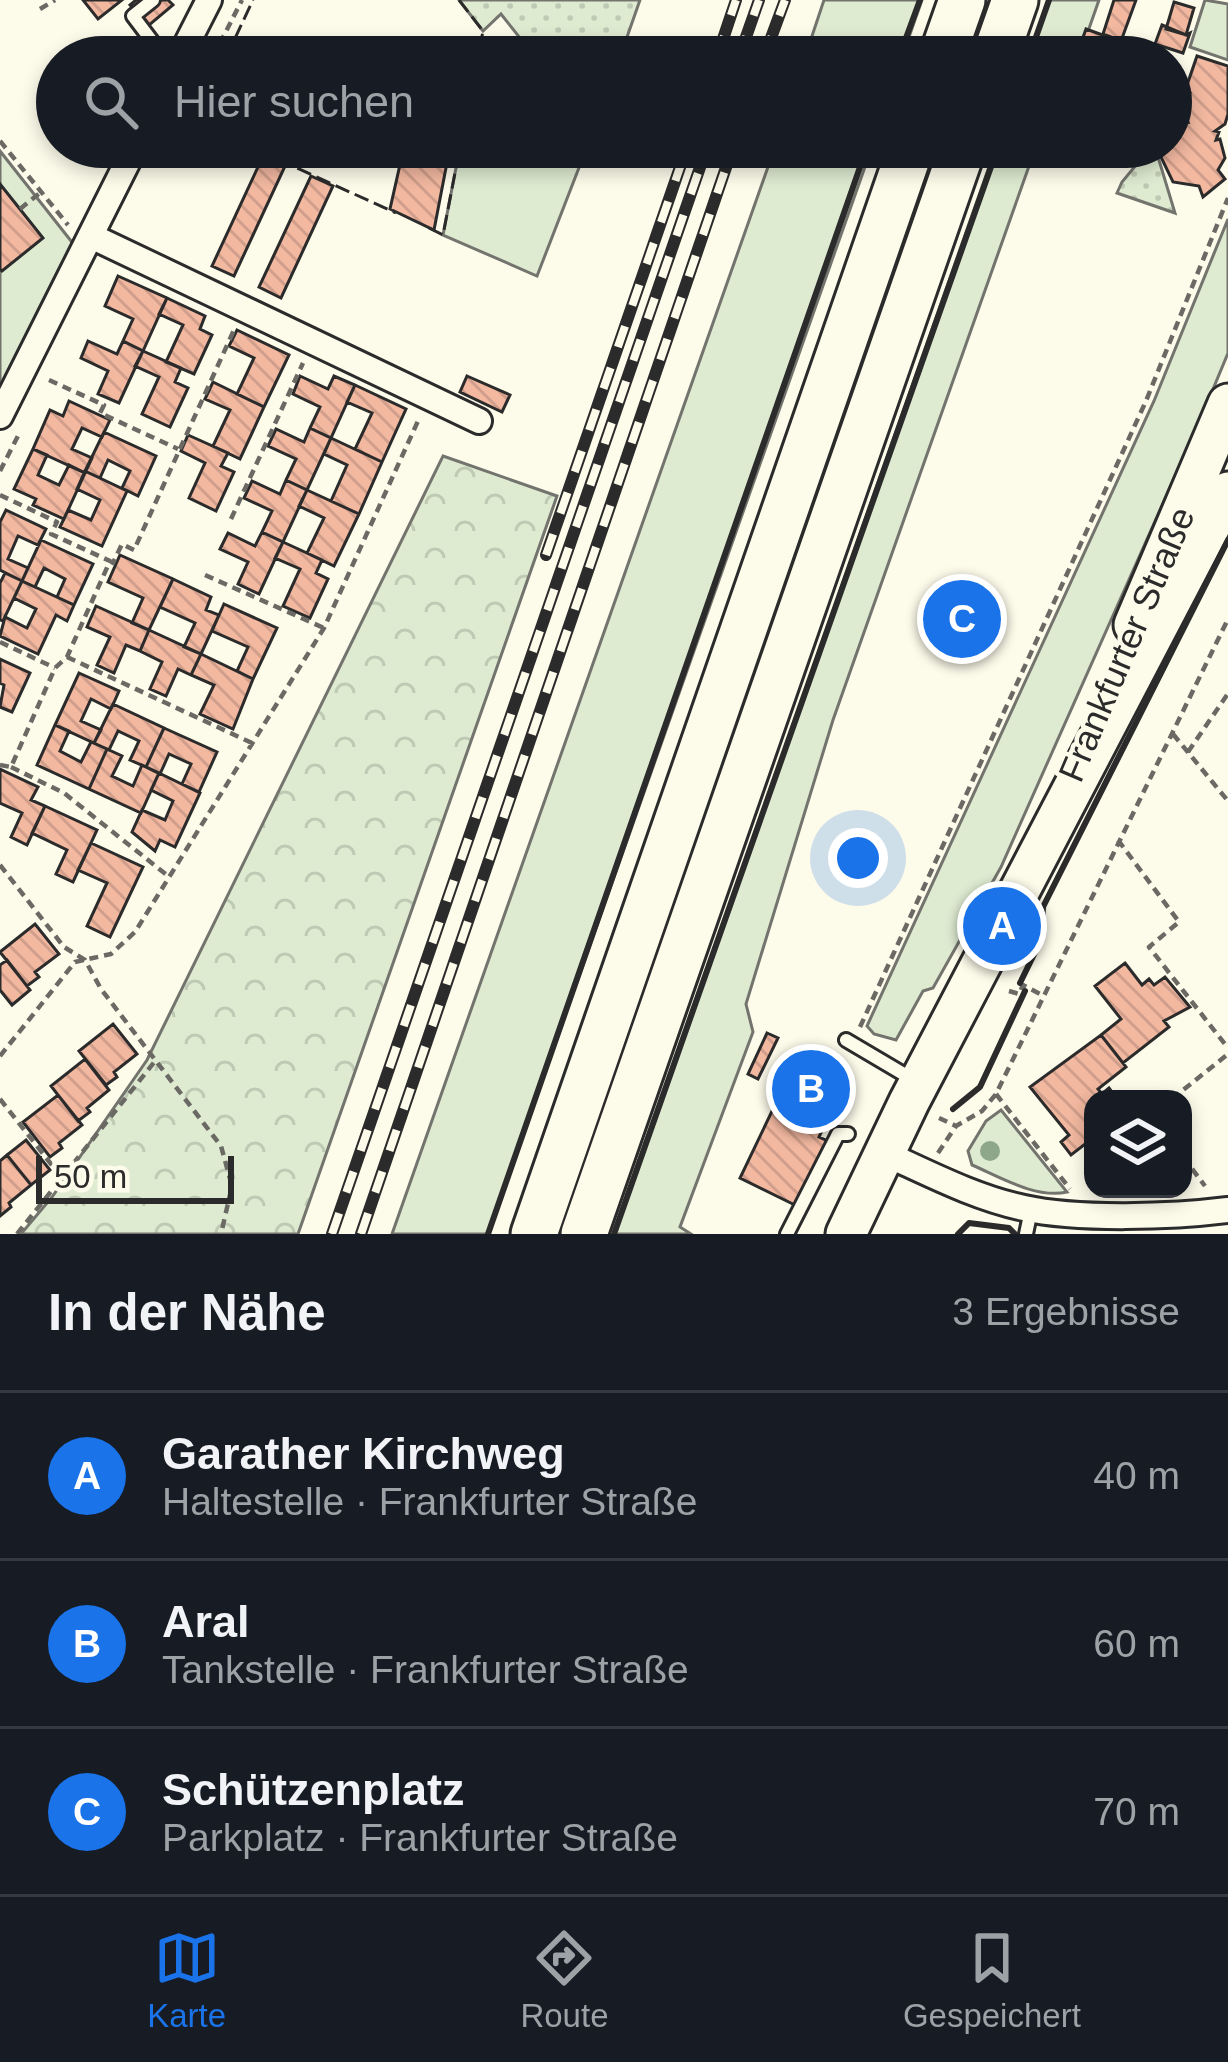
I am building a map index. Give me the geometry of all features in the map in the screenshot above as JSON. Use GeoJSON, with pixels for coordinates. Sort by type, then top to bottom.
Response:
{"type":"FeatureCollection","features":[{"type":"Feature","properties":{"kind":"highway"},"geometry":{"type":"LineString","coordinates":[[949,36],[962,0]]}},
{"type":"Feature","properties":{"kind":"highway"},"geometry":{"type":"LineString","coordinates":[[1002,36],[1015,0]]}},
{"type":"Feature","properties":{"kind":"highway"},"geometry":{"type":"LineString","coordinates":[[534,1234],[904,168]]}},
{"type":"Feature","properties":{"kind":"highway"},"geometry":{"type":"LineString","coordinates":[[584,1234],[956,168]]}},
{"type":"Feature","properties":{"kind":"main road","name":"Frankfurter Straße"},"geometry":{"type":"LineString","coordinates":[[1024,884],[1228,404]]}},
{"type":"Feature","properties":{"kind":"main road","name":"Frankfurter Straße"},"geometry":{"type":"LineString","coordinates":[[846,1234],[1228,492]]}},
{"type":"Feature","properties":{"kind":"street"},"geometry":{"type":"LineString","coordinates":[[190,36],[208,0]]}},
{"type":"Feature","properties":{"kind":"street"},"geometry":{"type":"LineString","coordinates":[[0,416],[125,168]]}},
{"type":"Feature","properties":{"kind":"street"},"geometry":{"type":"LineString","coordinates":[[88,242],[244,308],[479,421]]}},
{"type":"Feature","properties":{"kind":"street"},"geometry":{"type":"LineString","coordinates":[[886,1154],[1029,1222],[1088,1213],[1170,1216],[1226,1210]]}},
{"type":"Feature","properties":{"kind":"lane"},"geometry":{"type":"LineString","coordinates":[[148,36],[133,16],[153,0]]}},
{"type":"Feature","properties":{"kind":"lane"},"geometry":{"type":"LineString","coordinates":[[849,1042],[920,1083]]}},
{"type":"Feature","properties":{"kind":"lane"},"geometry":{"type":"LineString","coordinates":[[787,1234],[838,1134],[848,1134]]}},
{"type":"Feature","properties":{"kind":"path"},"geometry":{"type":"LineString","coordinates":[[40,0],[40,9],[55,0]]}},
{"type":"Feature","properties":{"kind":"path"},"geometry":{"type":"LineString","coordinates":[[224,36],[242,0]]}},
{"type":"Feature","properties":{"kind":"path"},"geometry":{"type":"LineString","coordinates":[[0,141],[88,242]]}},
{"type":"Feature","properties":{"kind":"path"},"geometry":{"type":"LineString","coordinates":[[20,209],[41,192]]}},
{"type":"Feature","properties":{"kind":"path"},"geometry":{"type":"LineString","coordinates":[[849,1042],[1146,401],[1228,197]]}},
{"type":"Feature","properties":{"kind":"path"},"geometry":{"type":"LineString","coordinates":[[0,495],[57,522],[51,534],[113,563],[122,544],[134,550],[244,308]]}},
{"type":"Feature","properties":{"kind":"path"},"geometry":{"type":"LineString","coordinates":[[231,519],[313,342]]}},
{"type":"Feature","properties":{"kind":"path"},"geometry":{"type":"LineString","coordinates":[[25,367],[104,405],[100,413],[178,449]]}},
{"type":"Feature","properties":{"kind":"path"},"geometry":{"type":"LineString","coordinates":[[0,1056],[71,966],[124,945],[324,628],[429,397]]}},
{"type":"Feature","properties":{"kind":"path"},"geometry":{"type":"LineString","coordinates":[[11,767],[110,561]]}},
{"type":"Feature","properties":{"kind":"path"},"geometry":{"type":"LineString","coordinates":[[205,575],[324,628]]}},
{"type":"Feature","properties":{"kind":"path"},"geometry":{"type":"LineString","coordinates":[[956,1126],[982,1111],[996,1094],[1228,620]]}},
{"type":"Feature","properties":{"kind":"path"},"geometry":{"type":"LineString","coordinates":[[0,642],[56,668]]}},
{"type":"Feature","properties":{"kind":"path"},"geometry":{"type":"LineString","coordinates":[[67,657],[254,744]]}},
{"type":"Feature","properties":{"kind":"path"},"geometry":{"type":"LineString","coordinates":[[1188,752],[1227,694]]}},
{"type":"Feature","properties":{"kind":"path"},"geometry":{"type":"LineString","coordinates":[[1173,734],[1228,801]]}},
{"type":"Feature","properties":{"kind":"path"},"geometry":{"type":"LineString","coordinates":[[0,765],[64,793],[168,876]]}},
{"type":"Feature","properties":{"kind":"path"},"geometry":{"type":"LineString","coordinates":[[1118,840],[1179,922],[1149,947],[1228,1051],[1182,1090]]}},
{"type":"Feature","properties":{"kind":"path"},"geometry":{"type":"LineString","coordinates":[[0,865],[64,946],[85,960],[101,989],[221,1146],[229,1164],[230,1208],[221,1234]]}},
{"type":"Feature","properties":{"kind":"path"},"geometry":{"type":"LineString","coordinates":[[1009,991],[1019,994],[1023,985],[1044,995]]}},
{"type":"Feature","properties":{"kind":"path"},"geometry":{"type":"LineString","coordinates":[[17,1234],[156,1060]]}},
{"type":"Feature","properties":{"kind":"path"},"geometry":{"type":"LineString","coordinates":[[996,1094],[1088,1213]]}},
{"type":"Feature","properties":{"kind":"path"},"geometry":{"type":"LineString","coordinates":[[0,1100],[62,1178]]}},
{"type":"Feature","properties":{"kind":"path"},"geometry":{"type":"LineString","coordinates":[[1192,1168],[1226,1210]]}},
{"type":"Feature","properties":{"kind":"green space"},"geometry":{"type":"Polygon","coordinates":[[[459,0],[640,0],[627,36],[518,36],[501,14],[483,31],[459,0]]]}},
{"type":"Feature","properties":{"kind":"green space"},"geometry":{"type":"Polygon","coordinates":[[[824,0],[922,0],[909,36],[812,36],[824,0]]]}},
{"type":"Feature","properties":{"kind":"green space"},"geometry":{"type":"Polygon","coordinates":[[[1048,0],[1099,0],[1086,36],[1035,36],[1048,0]]]}},
{"type":"Feature","properties":{"kind":"green space"},"geometry":{"type":"Polygon","coordinates":[[[1205,0],[1228,4],[1228,60],[1192,48],[1205,0]]]}},
{"type":"Feature","properties":{"kind":"green space"},"geometry":{"type":"Polygon","coordinates":[[[0,151],[75,246],[0,390],[0,151]]]}},
{"type":"Feature","properties":{"kind":"green space"},"geometry":{"type":"Polygon","coordinates":[[[456,168],[579,168],[537,276],[443,235],[456,168]]]}},
{"type":"Feature","properties":{"kind":"green space"},"geometry":{"type":"Polygon","coordinates":[[[768,168],[865,168],[488,1234],[392,1234],[768,168]]]}},
{"type":"Feature","properties":{"kind":"green space"},"geometry":{"type":"Polygon","coordinates":[[[989,168],[1028,168],[833,720],[746,1004],[753,1032],[680,1227],[691,1234],[614,1234],[989,168]]]}},
{"type":"Feature","properties":{"kind":"green space"},"geometry":{"type":"Polygon","coordinates":[[[1134,168],[1161,168],[1175,213],[1117,193],[1134,168]]]}},
{"type":"Feature","properties":{"kind":"green space"},"geometry":{"type":"Polygon","coordinates":[[[1228,219],[1228,353],[1201,418],[1001,867],[933,988],[923,991],[896,1040],[874,1034],[867,1026],[1154,401],[1228,219]]]}},
{"type":"Feature","properties":{"kind":"green space"},"geometry":{"type":"Polygon","coordinates":[[[443,456],[557,496],[298,1234],[21,1234],[147,1060],[443,456]]]}},
{"type":"Feature","properties":{"kind":"green space"},"geometry":{"type":"Polygon","coordinates":[[[1001,1110],[1067,1192],[1031,1190],[972,1165],[968,1151],[986,1121],[1001,1110]]]}},
{"type":"Feature","properties":{"kind":"building"},"geometry":{"type":"Polygon","coordinates":[[[83,0],[122,0],[98,19],[83,0]]]}},
{"type":"Feature","properties":{"kind":"building"},"geometry":{"type":"Polygon","coordinates":[[[136,0],[168,0],[173,5],[148,26],[130,5],[136,0]]]}},
{"type":"Feature","properties":{"kind":"building"},"geometry":{"type":"Polygon","coordinates":[[[1114,0],[1136,0],[1123,36],[1103,34],[1114,0]]]}},
{"type":"Feature","properties":{"kind":"building"},"geometry":{"type":"Polygon","coordinates":[[[1174,2],[1194,8],[1186,35],[1166,29],[1174,2]]]}},
{"type":"Feature","properties":{"kind":"building"},"geometry":{"type":"Polygon","coordinates":[[[1162,25],[1190,33],[1189,36],[1158,36],[1162,25]]]}},
{"type":"Feature","properties":{"kind":"building"},"geometry":{"type":"Polygon","coordinates":[[[1197,56],[1228,66],[1228,114],[1225,124],[1215,131],[1225,158],[1218,170],[1225,179],[1203,197],[1199,186],[1173,182],[1166,168],[1192,168],[1192,71],[1197,56]]]}},
{"type":"Feature","properties":{"kind":"building"},"geometry":{"type":"Polygon","coordinates":[[[258,168],[284,168],[234,276],[212,266],[258,168]]]}},
{"type":"Feature","properties":{"kind":"building"},"geometry":{"type":"Polygon","coordinates":[[[399,168],[446,168],[434,230],[390,209],[399,168]]]}},
{"type":"Feature","properties":{"kind":"building"},"geometry":{"type":"Polygon","coordinates":[[[311,176],[333,186],[281,298],[259,287],[311,176]]]}},
{"type":"Feature","properties":{"kind":"building"},"geometry":{"type":"Polygon","coordinates":[[[0,184],[43,238],[2,271],[0,269],[0,184]]]}},
{"type":"Feature","properties":{"kind":"building"},"geometry":{"type":"Polygon","coordinates":[[[118,276],[167,298],[143,351],[123,341],[133,319],[105,306],[118,276]]]}},
{"type":"Feature","properties":{"kind":"building"},"geometry":{"type":"Polygon","coordinates":[[[167,298],[205,316],[200,329],[212,335],[194,374],[166,362],[183,325],[159,314],[167,298]]]}},
{"type":"Feature","properties":{"kind":"building"},"geometry":{"type":"Polygon","coordinates":[[[237,330],[289,355],[264,407],[237,394],[254,358],[229,346],[237,330]]]}},
{"type":"Feature","properties":{"kind":"building"},"geometry":{"type":"Polygon","coordinates":[[[88,341],[117,354],[123,341],[143,351],[119,403],[98,394],[108,371],[81,358],[88,341]]]}},
{"type":"Feature","properties":{"kind":"building"},"geometry":{"type":"Polygon","coordinates":[[[143,351],[181,368],[175,382],[188,388],[170,427],[142,414],[159,377],[135,366],[143,351]]]}},
{"type":"Feature","properties":{"kind":"building"},"geometry":{"type":"Polygon","coordinates":[[[300,376],[328,389],[334,376],[355,385],[331,438],[310,428],[320,407],[293,394],[300,376]]]}},
{"type":"Feature","properties":{"kind":"building"},"geometry":{"type":"Polygon","coordinates":[[[467,376],[510,395],[502,412],[460,392],[467,376]]]}},
{"type":"Feature","properties":{"kind":"building"},"geometry":{"type":"Polygon","coordinates":[[[213,382],[264,407],[240,459],[213,446],[230,410],[205,399],[213,382]]]}},
{"type":"Feature","properties":{"kind":"building"},"geometry":{"type":"Polygon","coordinates":[[[355,385],[406,409],[382,462],[355,449],[372,413],[347,402],[355,385]]]}},
{"type":"Feature","properties":{"kind":"building"},"geometry":{"type":"Polygon","coordinates":[[[69,401],[110,420],[102,437],[82,428],[72,449],[92,458],[85,473],[33,449],[50,410],[63,416],[69,401]]]}},
{"type":"Feature","properties":{"kind":"building"},"geometry":{"type":"Polygon","coordinates":[[[310,428],[331,438],[307,490],[286,480],[296,459],[268,446],[276,429],[304,442],[310,428]]]}},
{"type":"Feature","properties":{"kind":"building"},"geometry":{"type":"Polygon","coordinates":[[[104,432],[156,456],[138,496],[122,488],[130,471],[108,460],[100,478],[85,471],[104,432]]]}},
{"type":"Feature","properties":{"kind":"building"},"geometry":{"type":"Polygon","coordinates":[[[188,435],[228,453],[221,466],[234,472],[216,511],[189,498],[205,463],[181,451],[188,435]]]}},
{"type":"Feature","properties":{"kind":"building"},"geometry":{"type":"Polygon","coordinates":[[[331,438],[382,462],[359,514],[331,501],[347,465],[324,454],[331,438]]]}},
{"type":"Feature","properties":{"kind":"building"},"geometry":{"type":"Polygon","coordinates":[[[33,449],[47,455],[38,475],[59,485],[69,465],[85,473],[64,519],[33,505],[36,499],[14,489],[33,449]]]}},
{"type":"Feature","properties":{"kind":"building"},"geometry":{"type":"Polygon","coordinates":[[[85,471],[127,491],[102,546],[60,527],[68,510],[91,520],[100,500],[77,489],[85,471]]]}},
{"type":"Feature","properties":{"kind":"building"},"geometry":{"type":"Polygon","coordinates":[[[286,480],[307,490],[283,542],[262,532],[272,511],[244,498],[252,481],[280,494],[286,480]]]}},
{"type":"Feature","properties":{"kind":"building"},"geometry":{"type":"Polygon","coordinates":[[[307,490],[359,514],[334,566],[307,553],[324,518],[299,506],[307,490]]]}},
{"type":"Feature","properties":{"kind":"building"},"geometry":{"type":"Polygon","coordinates":[[[6,510],[46,529],[38,545],[18,536],[8,559],[28,568],[22,581],[0,570],[0,522],[6,510]]]}},
{"type":"Feature","properties":{"kind":"building"},"geometry":{"type":"Polygon","coordinates":[[[262,532],[283,542],[259,594],[238,584],[248,562],[220,549],[228,533],[255,546],[262,532]]]}},
{"type":"Feature","properties":{"kind":"building"},"geometry":{"type":"Polygon","coordinates":[[[41,540],[93,564],[74,605],[57,597],[65,579],[44,568],[35,587],[22,581],[41,540]]]}},
{"type":"Feature","properties":{"kind":"building"},"geometry":{"type":"Polygon","coordinates":[[[283,542],[322,560],[316,573],[328,579],[310,618],[283,606],[300,569],[275,558],[283,542]]]}},
{"type":"Feature","properties":{"kind":"building"},"geometry":{"type":"Polygon","coordinates":[[[120,555],[173,579],[149,630],[132,623],[143,598],[108,582],[120,555]]]}},
{"type":"Feature","properties":{"kind":"building"},"geometry":{"type":"Polygon","coordinates":[[[5,573],[22,581],[3,621],[0,583],[5,573]]]}},
{"type":"Feature","properties":{"kind":"building"},"geometry":{"type":"Polygon","coordinates":[[[173,579],[211,597],[206,610],[219,615],[201,654],[184,647],[195,623],[160,607],[173,579]]]}},
{"type":"Feature","properties":{"kind":"building"},"geometry":{"type":"Polygon","coordinates":[[[22,581],[74,605],[67,621],[56,615],[38,654],[0,636],[5,617],[27,628],[36,609],[14,598],[22,581]]]}},
{"type":"Feature","properties":{"kind":"building"},"geometry":{"type":"Polygon","coordinates":[[[224,604],[277,628],[253,679],[237,671],[248,647],[212,631],[224,604]]]}},
{"type":"Feature","properties":{"kind":"building"},"geometry":{"type":"Polygon","coordinates":[[[96,606],[149,630],[140,651],[126,645],[114,673],[97,665],[110,637],[87,627],[96,606]]]}},
{"type":"Feature","properties":{"kind":"building"},"geometry":{"type":"Polygon","coordinates":[[[149,630],[201,654],[191,675],[178,669],[166,696],[150,689],[162,662],[140,651],[149,630]]]}},
{"type":"Feature","properties":{"kind":"building"},"geometry":{"type":"Polygon","coordinates":[[[201,654],[253,679],[233,729],[200,714],[214,685],[191,675],[201,654]]]}},
{"type":"Feature","properties":{"kind":"building"},"geometry":{"type":"Polygon","coordinates":[[[0,659],[30,673],[12,712],[0,707],[4,685],[0,683],[0,659]]]}},
{"type":"Feature","properties":{"kind":"building"},"geometry":{"type":"Polygon","coordinates":[[[79,673],[119,691],[111,709],[91,699],[81,721],[101,730],[94,743],[55,725],[79,673]]]}},
{"type":"Feature","properties":{"kind":"building"},"geometry":{"type":"Polygon","coordinates":[[[113,704],[164,728],[146,767],[130,760],[139,741],[118,731],[109,750],[94,743],[113,704]]]}},
{"type":"Feature","properties":{"kind":"building"},"geometry":{"type":"Polygon","coordinates":[[[55,725],[69,731],[60,751],[81,762],[91,742],[107,749],[89,789],[37,765],[55,725]]]}},
{"type":"Feature","properties":{"kind":"building"},"geometry":{"type":"Polygon","coordinates":[[[164,728],[217,752],[199,792],[182,784],[191,764],[169,754],[160,774],[146,767],[164,728]]]}},
{"type":"Feature","properties":{"kind":"building"},"geometry":{"type":"Polygon","coordinates":[[[107,749],[122,756],[112,776],[133,786],[142,765],[159,773],[141,813],[89,789],[107,749]]]}},
{"type":"Feature","properties":{"kind":"building"},"geometry":{"type":"Polygon","coordinates":[[[0,769],[38,787],[31,800],[45,806],[27,845],[11,837],[22,813],[0,803],[0,769]]]}},
{"type":"Feature","properties":{"kind":"building"},"geometry":{"type":"Polygon","coordinates":[[[159,773],[200,793],[175,847],[160,840],[155,851],[132,832],[142,810],[165,820],[173,801],[151,790],[159,773]]]}},
{"type":"Feature","properties":{"kind":"building"},"geometry":{"type":"Polygon","coordinates":[[[45,806],[97,830],[73,882],[56,874],[67,850],[32,833],[45,806]]]}},
{"type":"Feature","properties":{"kind":"building"},"geometry":{"type":"Polygon","coordinates":[[[91,843],[143,867],[110,937],[87,926],[107,883],[78,870],[91,843]]]}},
{"type":"Feature","properties":{"kind":"building"},"geometry":{"type":"Polygon","coordinates":[[[35,924],[59,954],[35,972],[39,977],[27,986],[0,952],[35,924]]]}},
{"type":"Feature","properties":{"kind":"building"},"geometry":{"type":"Polygon","coordinates":[[[7,960],[30,990],[12,1005],[0,990],[0,965],[7,960]]]}},
{"type":"Feature","properties":{"kind":"building"},"geometry":{"type":"Polygon","coordinates":[[[1125,963],[1142,985],[1149,979],[1154,985],[1165,977],[1190,1007],[1164,1021],[1169,1027],[1123,1063],[1101,1035],[1121,1019],[1095,986],[1125,963]]]}},
{"type":"Feature","properties":{"kind":"building"},"geometry":{"type":"Polygon","coordinates":[[[113,1024],[137,1054],[106,1085],[79,1051],[113,1024]]]}},
{"type":"Feature","properties":{"kind":"building"},"geometry":{"type":"Polygon","coordinates":[[[767,1033],[778,1038],[758,1079],[748,1074],[767,1033]]]}},
{"type":"Feature","properties":{"kind":"building"},"geometry":{"type":"Polygon","coordinates":[[[1101,1035],[1126,1067],[1099,1090],[1084,1090],[1084,1145],[1071,1155],[1061,1142],[1069,1135],[1030,1087],[1101,1035]]]}},
{"type":"Feature","properties":{"kind":"building"},"geometry":{"type":"Polygon","coordinates":[[[796,1051],[850,1077],[832,1113],[779,1087],[796,1051]]]}},
{"type":"Feature","properties":{"kind":"building"},"geometry":{"type":"Polygon","coordinates":[[[85,1059],[109,1090],[78,1121],[51,1086],[85,1059]]]}},
{"type":"Feature","properties":{"kind":"building"},"geometry":{"type":"Polygon","coordinates":[[[785,1084],[833,1107],[819,1137],[830,1142],[799,1207],[740,1178],[785,1084]]]}},
{"type":"Feature","properties":{"kind":"building"},"geometry":{"type":"Polygon","coordinates":[[[58,1095],[82,1125],[50,1157],[23,1122],[58,1095]]]}},
{"type":"Feature","properties":{"kind":"building"},"geometry":{"type":"Polygon","coordinates":[[[26,1140],[50,1170],[31,1185],[7,1155],[26,1140]]]}},
{"type":"Feature","properties":{"kind":"building"},"geometry":{"type":"Polygon","coordinates":[[[7,1155],[31,1185],[0,1216],[0,1161],[7,1155]]]}},
{"type":"Feature","properties":{"kind":"railway"},"geometry":{"type":"LineString","coordinates":[[724,36],[736,0]]}},
{"type":"Feature","properties":{"kind":"railway"},"geometry":{"type":"LineString","coordinates":[[746,36],[759,0]]}},
{"type":"Feature","properties":{"kind":"railway"},"geometry":{"type":"LineString","coordinates":[[772,36],[785,0]]}},
{"type":"Feature","properties":{"kind":"railway"},"geometry":{"type":"LineString","coordinates":[[546,555],[680,168]]}},
{"type":"Feature","properties":{"kind":"railway"},"geometry":{"type":"LineString","coordinates":[[332,1234],[700,168]]}},
{"type":"Feature","properties":{"kind":"railway"},"geometry":{"type":"LineString","coordinates":[[361,1234],[726,168]]}},
{"type":"Feature","properties":{"kind":"fence"},"geometry":{"type":"LineString","coordinates":[[236,36],[253,0]]}},
{"type":"Feature","properties":{"kind":"fence"},"geometry":{"type":"LineString","coordinates":[[459,0],[482,36]]}},
{"type":"Feature","properties":{"kind":"fence"},"geometry":{"type":"LineString","coordinates":[[297,168],[396,213]]}},
{"type":"Feature","properties":{"kind":"fence"},"geometry":{"type":"LineString","coordinates":[[429,228],[443,235],[456,168]]}},
{"type":"Feature","properties":{"kind":"wall"},"geometry":{"type":"LineString","coordinates":[[907,36],[920,0]]}},
{"type":"Feature","properties":{"kind":"wall"},"geometry":{"type":"LineString","coordinates":[[1036,36],[1049,0]]}},
{"type":"Feature","properties":{"kind":"wall"},"geometry":{"type":"LineString","coordinates":[[488,1234],[860,168]]}},
{"type":"Feature","properties":{"kind":"wall"},"geometry":{"type":"LineString","coordinates":[[614,1234],[991,168]]}},
{"type":"Feature","properties":{"kind":"wall"},"geometry":{"type":"LineString","coordinates":[[1020,983],[1041,940],[1043,907],[1228,540]]}},
{"type":"Feature","properties":{"kind":"wall"},"geometry":{"type":"LineString","coordinates":[[953,1109],[980,1087],[1025,991]]}},
{"type":"Feature","properties":{"kind":"wall"},"geometry":{"type":"LineString","coordinates":[[958,1234],[969,1223],[1009,1228],[1015,1234]]}},
{"type":"Feature","properties":{"kind":"place","name":"Schützenplatz"},"geometry":{"type":"Point","coordinates":[962,619]}},
{"type":"Feature","properties":{"kind":"place","name":"Garather Kirchweg"},"geometry":{"type":"Point","coordinates":[1002,926]}},
{"type":"Feature","properties":{"kind":"place","name":"Aral"},"geometry":{"type":"Point","coordinates":[811,1089]}}]}
